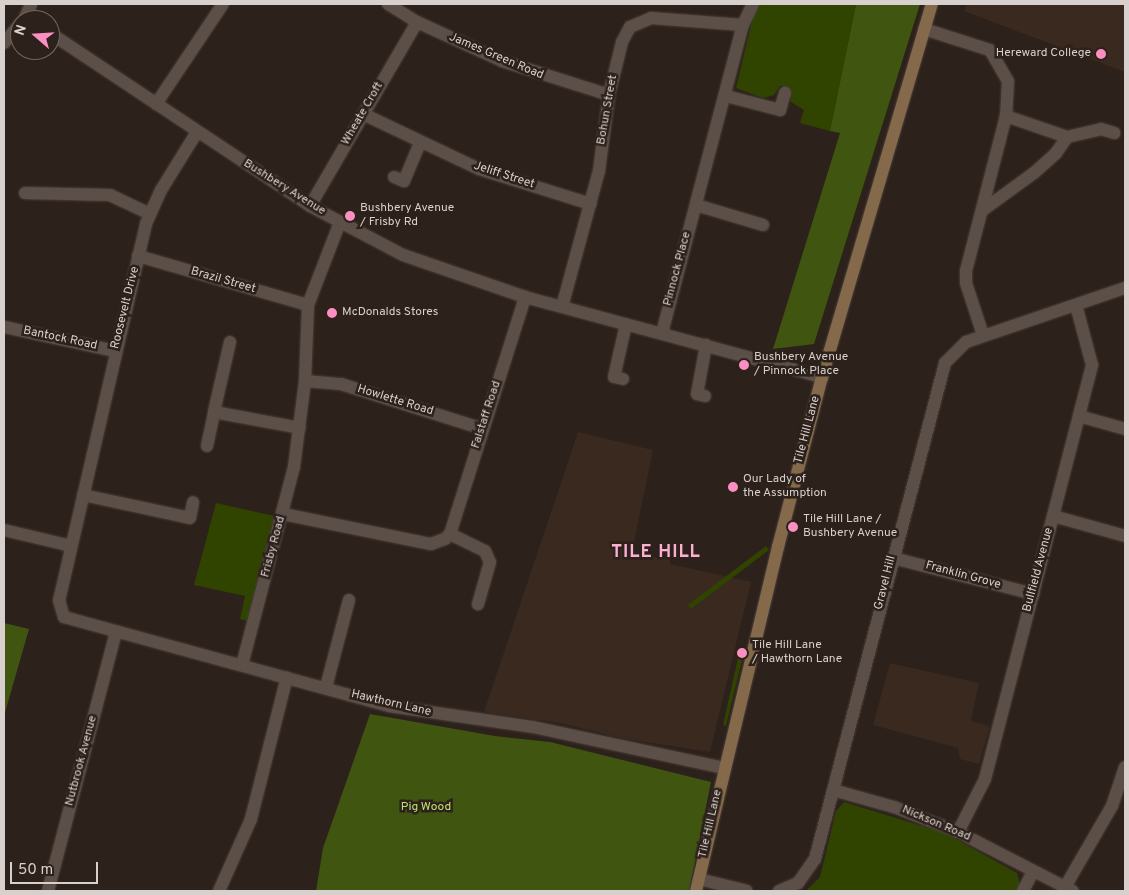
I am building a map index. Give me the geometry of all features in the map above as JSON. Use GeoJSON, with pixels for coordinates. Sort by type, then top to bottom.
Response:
{"type":"FeatureCollection","features":[{"type":"Feature","properties":{"kind":"main road","name":"Tile Hill Lane"},"geometry":{"type":"LineString","coordinates":[[698,885],[724,768],[822,376],[932,4]]}},
{"type":"Feature","properties":{"kind":"street"},"geometry":{"type":"LineString","coordinates":[[156,104],[223,4]]}},
{"type":"Feature","properties":{"kind":"street","name":"James Green Road"},"geometry":{"type":"LineString","coordinates":[[388,4],[417,22],[538,75],[609,96]]}},
{"type":"Feature","properties":{"kind":"street","name":"Pinnock Place"},"geometry":{"type":"LineString","coordinates":[[662,333],[726,96],[743,25],[753,4]]}},
{"type":"Feature","properties":{"kind":"street","name":"Bohun Street"},"geometry":{"type":"LineString","coordinates":[[562,307],[599,172],[609,96],[622,42],[630,27],[652,18],[743,25]]}},
{"type":"Feature","properties":{"kind":"street","name":"Wheate Croft"},"geometry":{"type":"LineString","coordinates":[[310,206],[417,22]]}},
{"type":"Feature","properties":{"kind":"street"},"geometry":{"type":"LineString","coordinates":[[924,30],[990,50],[1008,80],[1006,116],[966,271],[966,283],[983,335]]}},
{"type":"Feature","properties":{"kind":"street","name":"Bushbery Avenue"},"geometry":{"type":"LineString","coordinates":[[60,40],[310,206],[428,265],[525,297],[822,376]]}},
{"type":"Feature","properties":{"kind":"street"},"geometry":{"type":"LineString","coordinates":[[726,96],[780,110],[785,93]]}},
{"type":"Feature","properties":{"kind":"street","name":"Jeliff Street"},"geometry":{"type":"LineString","coordinates":[[363,114],[479,170],[591,204]]}},
{"type":"Feature","properties":{"kind":"street"},"geometry":{"type":"LineString","coordinates":[[1006,116],[1067,137],[1101,129],[1114,133]]}},
{"type":"Feature","properties":{"kind":"street","name":"Roosevelt Drive"},"geometry":{"type":"LineString","coordinates":[[64,617],[59,600],[138,256],[150,214],[197,132]]}},
{"type":"Feature","properties":{"kind":"street"},"geometry":{"type":"LineString","coordinates":[[983,210],[1034,173],[1056,154],[1067,137]]}},
{"type":"Feature","properties":{"kind":"street"},"geometry":{"type":"LineString","coordinates":[[394,177],[404,180],[420,143]]}},
{"type":"Feature","properties":{"kind":"street"},"geometry":{"type":"LineString","coordinates":[[26,193],[110,195],[150,214]]}},
{"type":"Feature","properties":{"kind":"street"},"geometry":{"type":"LineString","coordinates":[[696,205],[763,225]]}},
{"type":"Feature","properties":{"kind":"street","name":"Frisby Road"},"geometry":{"type":"LineString","coordinates":[[242,665],[283,514],[300,428],[305,381],[308,305],[340,222]]}},
{"type":"Feature","properties":{"kind":"street","name":"Brazil Street"},"geometry":{"type":"LineString","coordinates":[[138,256],[308,305]]}},
{"type":"Feature","properties":{"kind":"street","name":"Gravel Hill"},"geometry":{"type":"LineString","coordinates":[[779,891],[798,883],[807,874],[815,859],[945,363],[966,342],[1125,288]]}},
{"type":"Feature","properties":{"kind":"street","name":"Falstaff Road"},"geometry":{"type":"LineString","coordinates":[[450,534],[525,297]]}},
{"type":"Feature","properties":{"kind":"street","name":"Bullfield Avenue"},"geometry":{"type":"LineString","coordinates":[[958,832],[985,779],[1079,416],[1092,357],[1076,305]]}},
{"type":"Feature","properties":{"kind":"street"},"geometry":{"type":"LineString","coordinates":[[623,379],[614,377],[626,324]]}},
{"type":"Feature","properties":{"kind":"street","name":"Bantock Road"},"geometry":{"type":"LineString","coordinates":[[4,327],[115,352]]}},
{"type":"Feature","properties":{"kind":"street"},"geometry":{"type":"LineString","coordinates":[[207,446],[230,342]]}},
{"type":"Feature","properties":{"kind":"street"},"geometry":{"type":"LineString","coordinates":[[705,396],[697,394],[706,345]]}},
{"type":"Feature","properties":{"kind":"street","name":"Howlette Road"},"geometry":{"type":"LineString","coordinates":[[305,381],[341,384],[483,429]]}},
{"type":"Feature","properties":{"kind":"street"},"geometry":{"type":"LineString","coordinates":[[214,412],[300,428]]}},
{"type":"Feature","properties":{"kind":"street"},"geometry":{"type":"LineString","coordinates":[[1079,416],[1125,429]]}},
{"type":"Feature","properties":{"kind":"street"},"geometry":{"type":"LineString","coordinates":[[83,495],[190,518],[193,502]]}},
{"type":"Feature","properties":{"kind":"street"},"geometry":{"type":"LineString","coordinates":[[283,514],[432,544],[439,543],[450,534],[478,545],[487,556],[488,571],[478,604]]}},
{"type":"Feature","properties":{"kind":"street"},"geometry":{"type":"LineString","coordinates":[[1053,516],[1125,536]]}},
{"type":"Feature","properties":{"kind":"street"},"geometry":{"type":"LineString","coordinates":[[4,530],[71,546]]}},
{"type":"Feature","properties":{"kind":"street","name":"Franklin Grove"},"geometry":{"type":"LineString","coordinates":[[893,558],[1033,594]]}},
{"type":"Feature","properties":{"kind":"street"},"geometry":{"type":"LineString","coordinates":[[326,687],[349,600]]}},
{"type":"Feature","properties":{"kind":"street","name":"Hawthorn Lane"},"geometry":{"type":"LineString","coordinates":[[64,617],[326,687],[389,706],[533,728],[724,768]]}},
{"type":"Feature","properties":{"kind":"street","name":"Nutbrook Avenue"},"geometry":{"type":"LineString","coordinates":[[48,891],[116,632]]}},
{"type":"Feature","properties":{"kind":"street"},"geometry":{"type":"LineString","coordinates":[[219,891],[251,819],[287,677]]}},
{"type":"Feature","properties":{"kind":"street"},"geometry":{"type":"LineString","coordinates":[[1069,889],[1112,806],[1125,767]]}},
{"type":"Feature","properties":{"kind":"street","name":"Nickson Road"},"geometry":{"type":"LineString","coordinates":[[833,790],[894,807],[958,832],[1069,889]]}},
{"type":"Feature","properties":{"kind":"street"},"geometry":{"type":"LineString","coordinates":[[1023,891],[1033,871]]}},
{"type":"Feature","properties":{"kind":"street"},"geometry":{"type":"LineString","coordinates":[[698,885],[747,891]]}},
{"type":"Feature","properties":{"kind":"shaded area","name":"Hereward College"},"geometry":{"type":"Polygon","coordinates":[[[967,4],[1125,4],[1125,72],[964,11],[967,4]]]}},
{"type":"Feature","properties":{"kind":"shaded area"},"geometry":{"type":"Polygon","coordinates":[[[578,432],[653,450],[632,552],[670,560],[670,564],[751,582],[710,752],[626,739],[560,723],[484,712],[578,432]]]}},
{"type":"Feature","properties":{"kind":"shaded area"},"geometry":{"type":"Polygon","coordinates":[[[890,663],[979,683],[971,721],[990,726],[979,764],[960,759],[958,748],[873,725],[890,663]]]}},
{"type":"Feature","properties":{"kind":"green space"},"geometry":{"type":"Polygon","coordinates":[[[756,4],[856,4],[830,131],[800,123],[804,110],[791,102],[789,88],[780,86],[774,95],[763,98],[736,88],[756,4]]]}},
{"type":"Feature","properties":{"kind":"green space"},"geometry":{"type":"Polygon","coordinates":[[[856,4],[920,4],[814,344],[773,349],[840,133],[830,131],[856,4]]]}},
{"type":"Feature","properties":{"kind":"green space"},"geometry":{"type":"Polygon","coordinates":[[[216,503],[274,516],[247,621],[240,619],[245,596],[194,585],[216,503]]]}},
{"type":"Feature","properties":{"kind":"green space"},"geometry":{"type":"Polygon","coordinates":[[[766,546],[769,550],[691,609],[688,605],[766,546]]]}},
{"type":"Feature","properties":{"kind":"green space"},"geometry":{"type":"Polygon","coordinates":[[[4,623],[29,629],[4,716],[4,623]]]}},
{"type":"Feature","properties":{"kind":"green space"},"geometry":{"type":"Polygon","coordinates":[[[738,658],[742,660],[726,726],[723,725],[738,658]]]}},
{"type":"Feature","properties":{"kind":"green space","name":"Pig Wood"},"geometry":{"type":"Polygon","coordinates":[[[370,714],[495,736],[550,742],[711,782],[689,891],[316,891],[323,848],[370,714]]]}},
{"type":"Feature","properties":{"kind":"green space"},"geometry":{"type":"Polygon","coordinates":[[[844,802],[945,833],[1017,873],[1020,885],[1016,891],[806,891],[820,877],[836,811],[844,802]]]}},
{"type":"Feature","properties":{"kind":"place","name":"Hereward College"},"geometry":{"type":"Point","coordinates":[1101,54]}},
{"type":"Feature","properties":{"kind":"place","name":"Bushbery Avenue / Frisby Rd"},"geometry":{"type":"Point","coordinates":[350,216]}},
{"type":"Feature","properties":{"kind":"place","name":"McDonalds Stores"},"geometry":{"type":"Point","coordinates":[332,313]}},
{"type":"Feature","properties":{"kind":"place","name":"Bushbery Avenue / Pinnock Place"},"geometry":{"type":"Point","coordinates":[744,365]}},
{"type":"Feature","properties":{"kind":"place","name":"Our Lady of the Assumption"},"geometry":{"type":"Point","coordinates":[733,487]}},
{"type":"Feature","properties":{"kind":"place","name":"Tile Hill Lane / Bushbery Avenue"},"geometry":{"type":"Point","coordinates":[793,527]}},
{"type":"Feature","properties":{"kind":"place","name":"Tile Hill Lane / Hawthorn Lane"},"geometry":{"type":"Point","coordinates":[742,653]}},
{"type":"Feature","properties":{"kind":"district","name":"TILE HILL"},"geometry":{"type":"Point","coordinates":[656,553]}}]}
